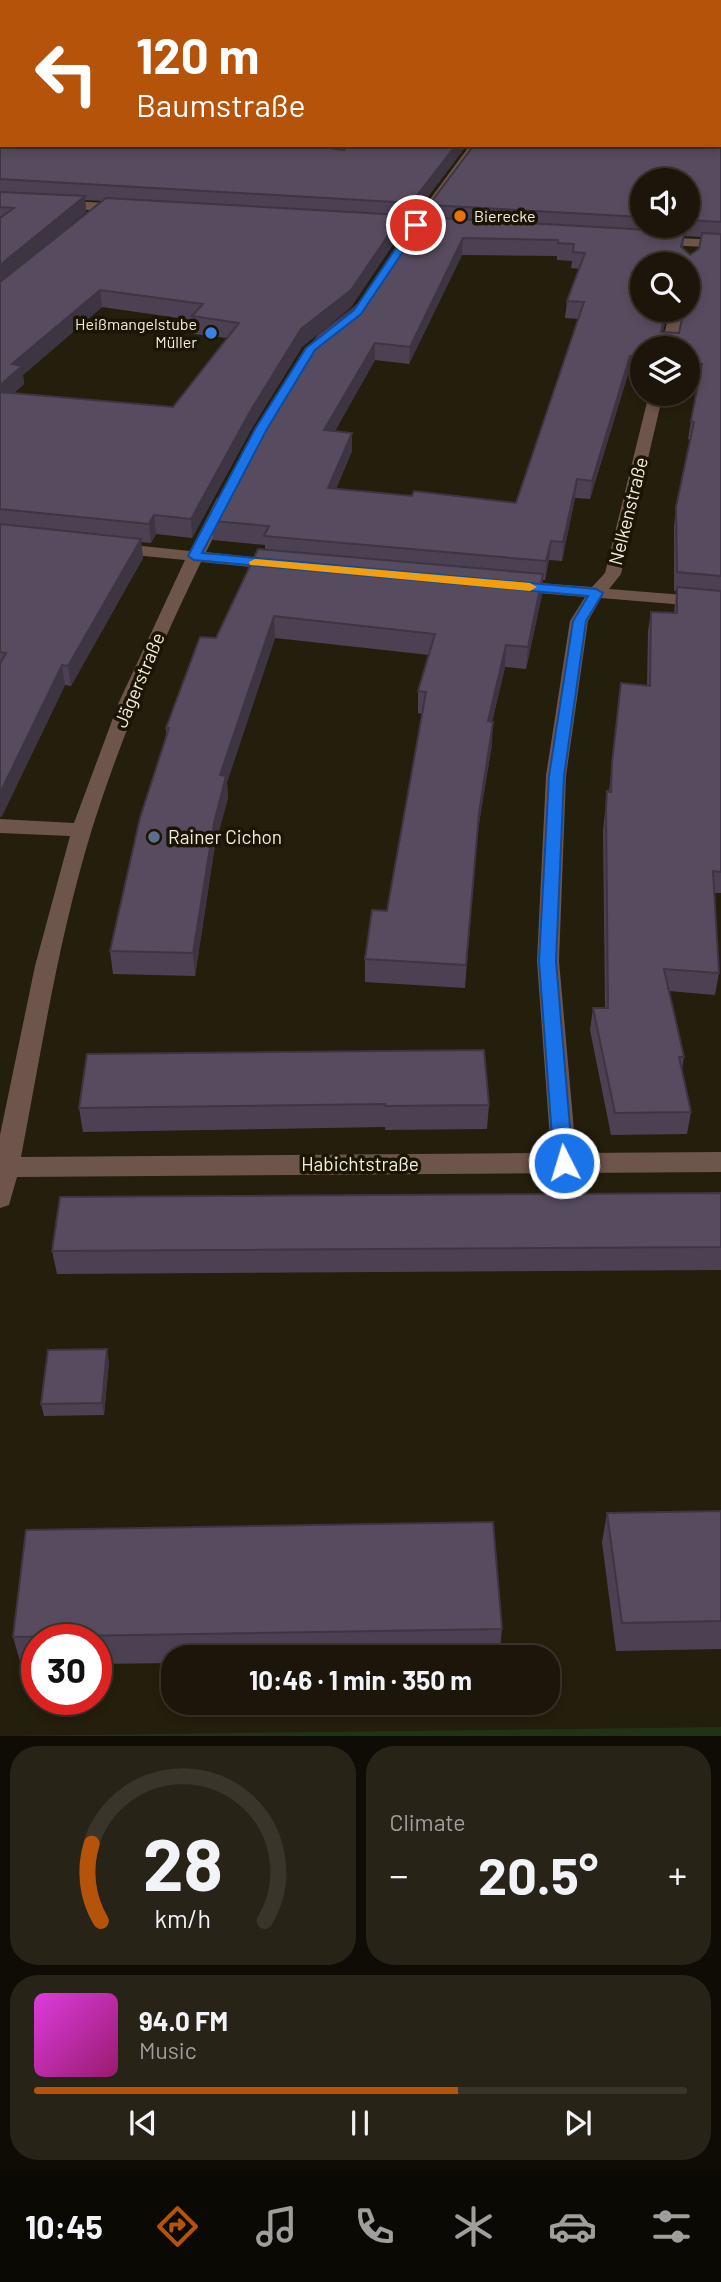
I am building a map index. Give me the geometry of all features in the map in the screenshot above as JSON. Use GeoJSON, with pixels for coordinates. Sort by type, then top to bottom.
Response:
{"type":"FeatureCollection","features":[{"type":"Feature","properties":{"kind":"street"},"geometry":{"type":"LineString","coordinates":[[401,247],[474,147]]}},
{"type":"Feature","properties":{"kind":"street"},"geometry":{"type":"LineString","coordinates":[[0,201],[98,211],[131,208]]}},
{"type":"Feature","properties":{"kind":"street"},"geometry":{"type":"LineString","coordinates":[[639,240],[692,248],[721,244]]}},
{"type":"Feature","properties":{"kind":"street","name":"Nelkenstraße"},"geometry":{"type":"LineString","coordinates":[[564,1163],[548,961],[556,776],[579,621],[596,593],[613,574],[653,406]]}},
{"type":"Feature","properties":{"kind":"street","name":"Jägerstraße"},"geometry":{"type":"LineString","coordinates":[[0,1198],[3,1167],[43,974],[82,830],[125,706],[194,556],[234,481]]}},
{"type":"Feature","properties":{"kind":"street"},"geometry":{"type":"LineString","coordinates":[[95,546],[295,566]]}},
{"type":"Feature","properties":{"kind":"street"},"geometry":{"type":"LineString","coordinates":[[500,585],[721,603]]}},
{"type":"Feature","properties":{"kind":"street"},"geometry":{"type":"LineString","coordinates":[[0,826],[82,830]]}},
{"type":"Feature","properties":{"kind":"street","name":"Habichtstraße"},"geometry":{"type":"LineString","coordinates":[[3,1167],[721,1162]]}},
{"type":"Feature","properties":{"kind":"green space"},"geometry":{"type":"Polygon","coordinates":[[[721,1727],[721,1736],[0,1736],[721,1727]]]}},
{"type":"Feature","properties":{"kind":"building"},"geometry":{"type":"Polygon","coordinates":[[[0,147],[319,147],[344,150],[346,147],[454,147],[411,203],[0,179],[0,147]]]}},
{"type":"Feature","properties":{"kind":"building"},"geometry":{"type":"Polygon","coordinates":[[[472,147],[721,147],[721,222],[700,221],[700,168],[630,168],[630,216],[429,205],[472,147]]]}},
{"type":"Feature","properties":{"kind":"building"},"geometry":{"type":"Polygon","coordinates":[[[0,192],[85,196],[0,265],[0,218],[14,208],[0,207],[0,192]]]}},
{"type":"Feature","properties":{"kind":"building"},"geometry":{"type":"Polygon","coordinates":[[[106,198],[402,215],[351,290],[301,329],[251,410],[191,519],[154,515],[149,524],[0,509],[0,392],[173,407],[239,323],[192,316],[203,304],[100,290],[12,364],[22,366],[0,385],[0,282],[106,198]]]}},
{"type":"Feature","properties":{"kind":"building"},"geometry":{"type":"Polygon","coordinates":[[[421,217],[630,229],[630,238],[683,238],[681,247],[687,252],[630,252],[630,322],[663,322],[661,332],[679,333],[681,322],[700,322],[700,252],[694,252],[699,249],[702,233],[721,234],[721,576],[677,572],[676,507],[694,422],[691,421],[694,406],[700,406],[700,336],[630,336],[630,356],[592,481],[577,479],[563,542],[551,541],[546,561],[264,536],[269,526],[212,521],[270,412],[318,335],[365,299],[421,217]],[[463,238],[410,347],[375,343],[324,430],[352,433],[328,488],[412,496],[414,491],[516,503],[584,302],[567,301],[585,253],[573,252],[574,244],[558,243],[558,240],[463,238]]]}},
{"type":"Feature","properties":{"kind":"building"},"geometry":{"type":"Polygon","coordinates":[[[0,524],[141,539],[68,666],[62,665],[0,793],[0,664],[6,653],[0,652],[0,524]]]}},
{"type":"Feature","properties":{"kind":"building"},"geometry":{"type":"Polygon","coordinates":[[[258,549],[543,574],[528,647],[506,645],[488,721],[493,722],[479,813],[466,965],[365,959],[372,910],[387,911],[426,692],[418,691],[435,634],[274,616],[220,775],[226,776],[214,823],[193,953],[110,951],[140,818],[169,728],[166,728],[200,637],[216,638],[258,549]]]}},
{"type":"Feature","properties":{"kind":"building"},"geometry":{"type":"Polygon","coordinates":[[[677,587],[721,591],[721,872],[713,871],[719,973],[664,969],[684,1057],[679,1057],[691,1112],[615,1113],[593,1008],[608,1008],[607,791],[611,792],[621,683],[650,686],[651,612],[677,613],[677,587]]]}},
{"type":"Feature","properties":{"kind":"building"},"geometry":{"type":"Polygon","coordinates":[[[484,1050],[489,1105],[79,1108],[87,1054],[484,1050]]]}},
{"type":"Feature","properties":{"kind":"building"},"geometry":{"type":"Polygon","coordinates":[[[721,1193],[721,1247],[52,1251],[60,1197],[721,1193]]]}},
{"type":"Feature","properties":{"kind":"building"},"geometry":{"type":"Polygon","coordinates":[[[107,1349],[102,1403],[41,1404],[48,1350],[107,1349]]]}},
{"type":"Feature","properties":{"kind":"building"},"geometry":{"type":"Polygon","coordinates":[[[721,1511],[721,1621],[622,1623],[607,1513],[721,1511]]]}},
{"type":"Feature","properties":{"kind":"building"},"geometry":{"type":"Polygon","coordinates":[[[493,1522],[502,1629],[112,1635],[112,1624],[21,1624],[21,1637],[13,1637],[26,1530],[493,1522]]]}},
{"type":"Feature","properties":{"kind":"slow traffic"},"geometry":{"type":"LineString","coordinates":[[255,562],[530,587]]}},
{"type":"Feature","properties":{"kind":"place","name":"Bierecke"},"geometry":{"type":"Point","coordinates":[460,216]}},
{"type":"Feature","properties":{"kind":"place","name":"Heißmangelstube Müller"},"geometry":{"type":"Point","coordinates":[211,333]}},
{"type":"Feature","properties":{"kind":"place","name":"Rainer Cichon"},"geometry":{"type":"Point","coordinates":[154,837]}},
{"type":"Feature","properties":{"kind":"route"},"geometry":{"type":"LineString","coordinates":[[416,225],[358,312],[311,348],[261,429],[194,556],[596,593],[579,621],[556,776],[548,961],[564,1163]]}}]}
